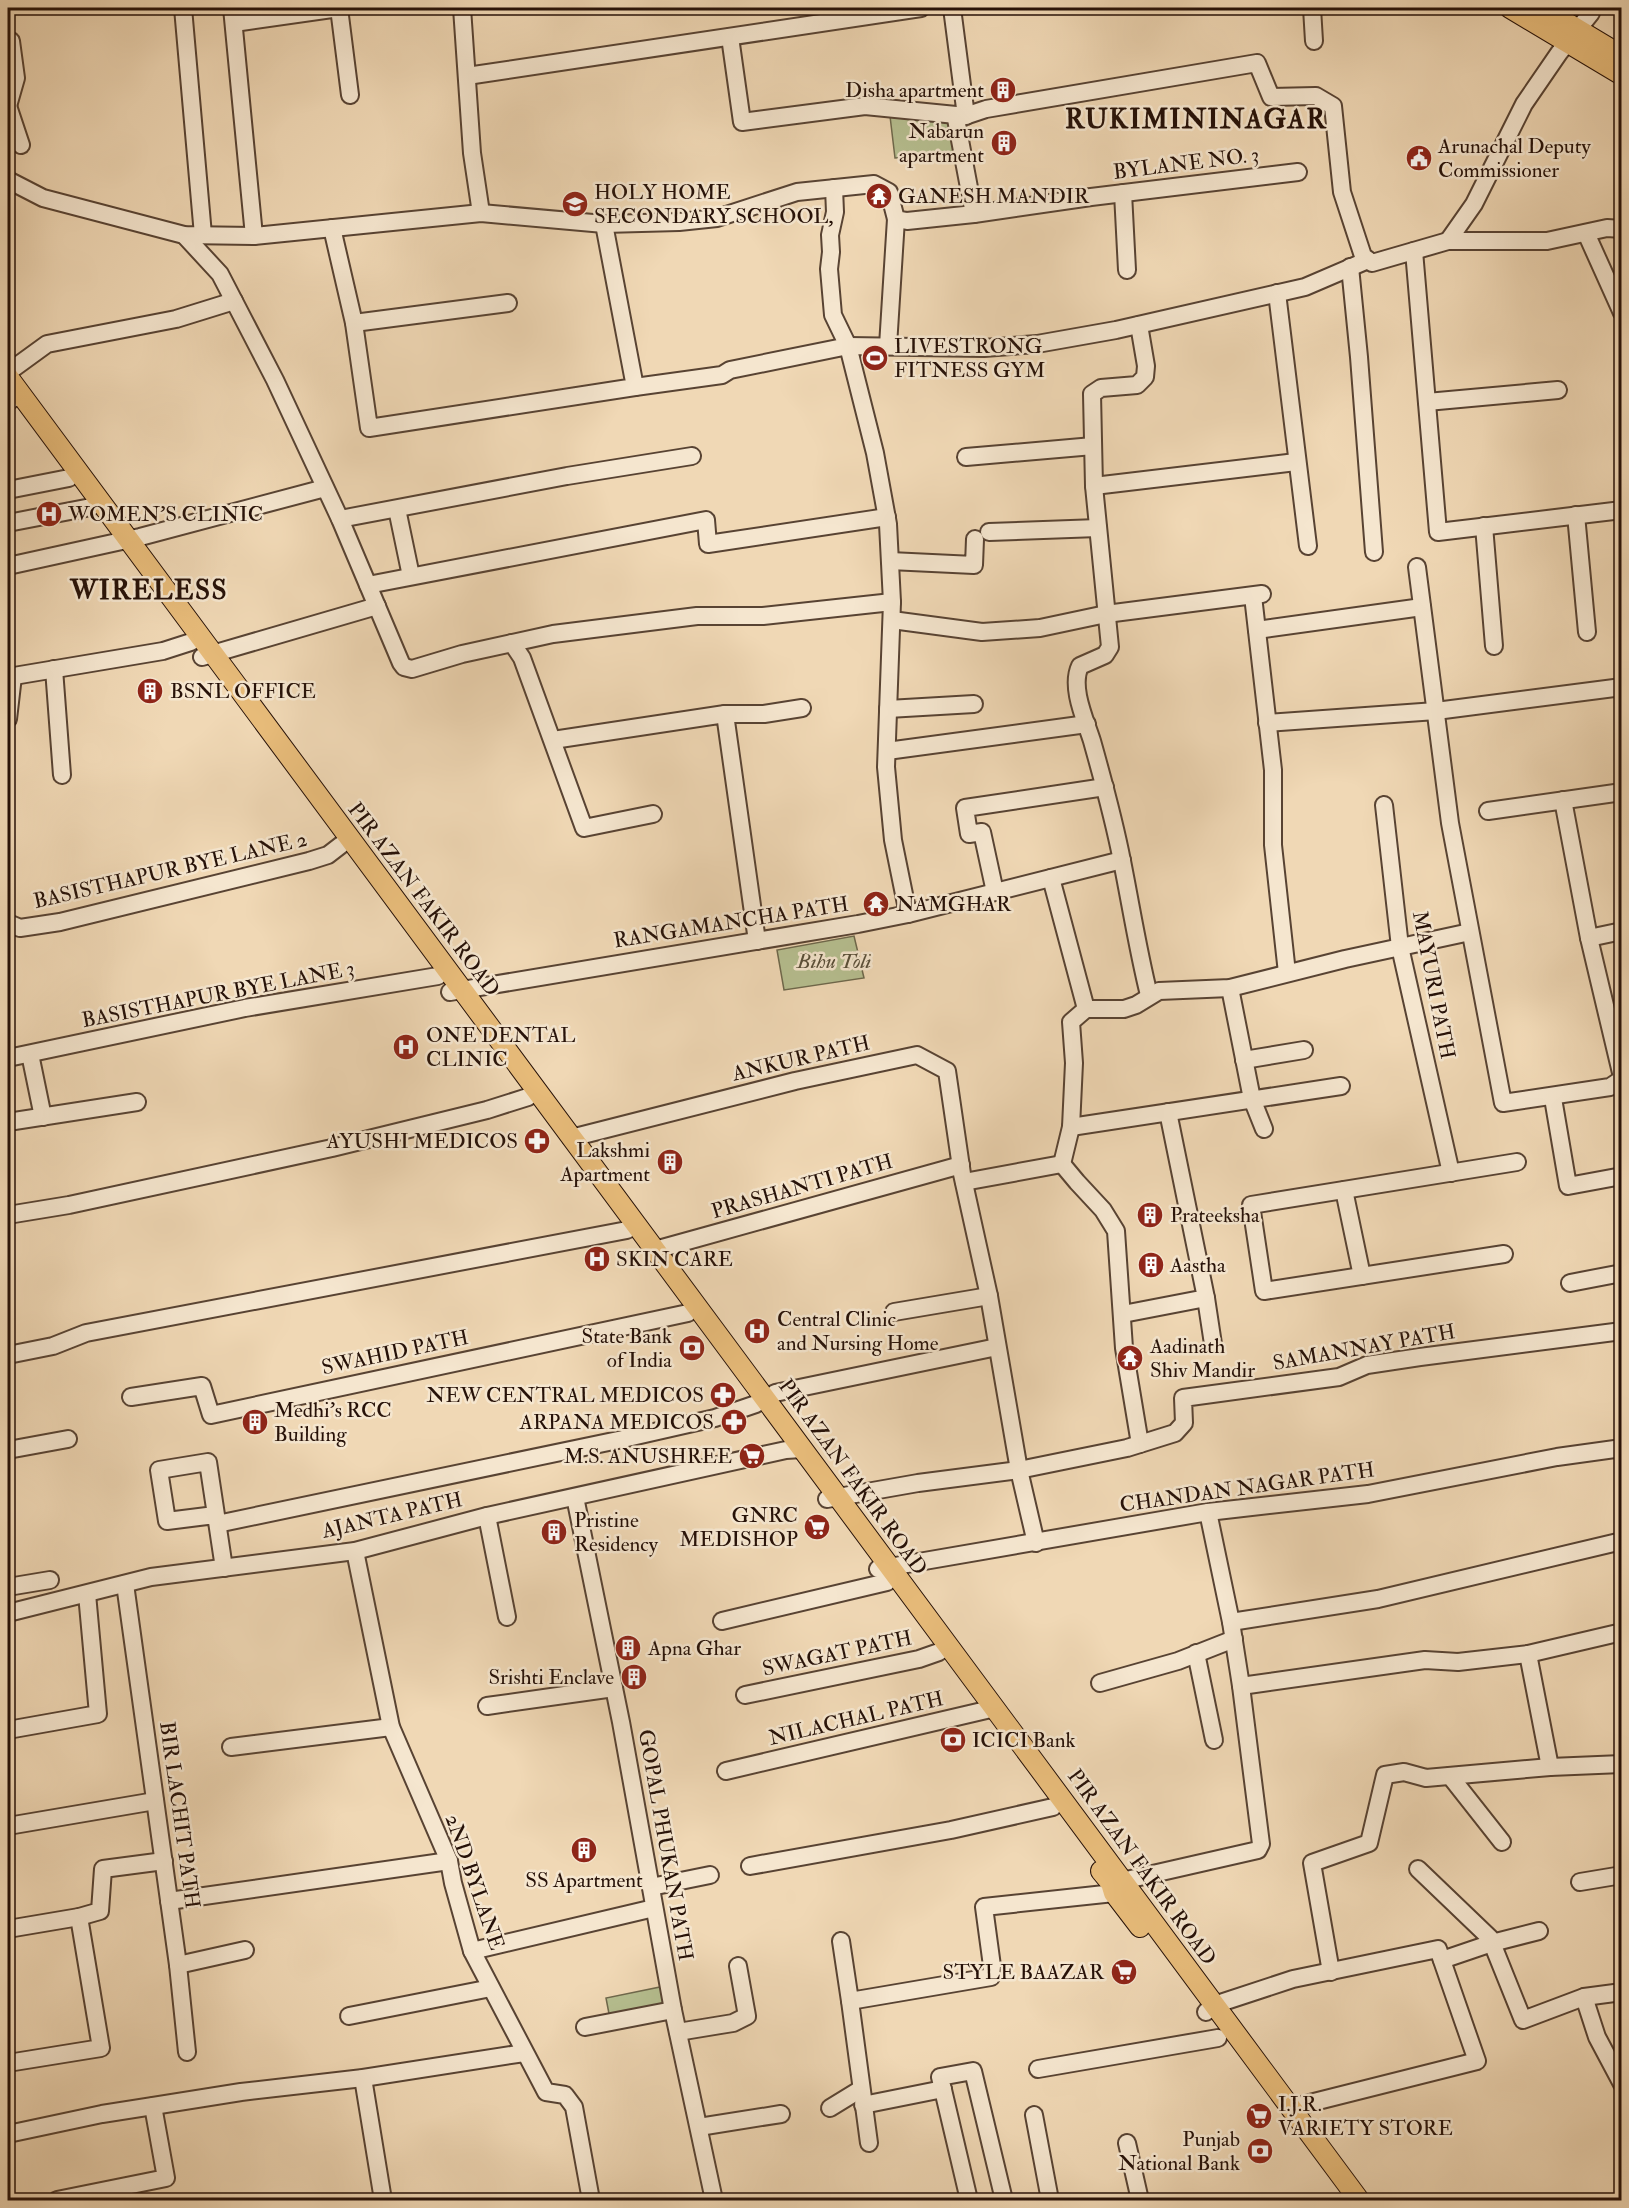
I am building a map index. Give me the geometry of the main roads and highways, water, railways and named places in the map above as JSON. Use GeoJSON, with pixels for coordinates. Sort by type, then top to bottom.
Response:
{"type":"FeatureCollection","features":[{"type":"Feature","properties":{"kind":"main road"},"geometry":{"type":"LineString","coordinates":[[1510,8],[1573,37],[1622,56]]}},
{"type":"Feature","properties":{"kind":"main road"},"geometry":{"type":"LineString","coordinates":[[1542,8],[1573,37],[1622,75]]}},
{"type":"Feature","properties":{"kind":"main road","name":"PIR AZAN FAKIR ROAD"},"geometry":{"type":"LineString","coordinates":[[11,373],[128,539],[149,590],[202,651],[532,1093],[688,1313],[756,1404],[832,1498],[939,1652],[989,1709]]}},
{"type":"Feature","properties":{"kind":"main road","name":"PIR AZAN FAKIR ROAD"},"geometry":{"type":"LineString","coordinates":[[9,398],[90,507],[128,539]]}},
{"type":"Feature","properties":{"kind":"main road","name":"PIR AZAN FAKIR ROAD"},"geometry":{"type":"LineString","coordinates":[[202,651],[438,976],[456,991]]}},
{"type":"Feature","properties":{"kind":"main road","name":"PIR AZAN FAKIR ROAD"},"geometry":{"type":"LineString","coordinates":[[532,1093],[572,1138],[654,1250],[793,1450]]}},
{"type":"Feature","properties":{"kind":"main road","name":"PIR AZAN FAKIR ROAD"},"geometry":{"type":"LineString","coordinates":[[884,1572],[989,1709],[1058,1804],[1111,1883],[1118,1887],[1210,2009],[1346,2200]]}},
{"type":"Feature","properties":{"kind":"main road","name":"PIR AZAN FAKIR ROAD"},"geometry":{"type":"LineString","coordinates":[[1210,2009],[1290,2108],[1359,2200]]}},
{"type":"Feature","properties":{"kind":"place","name":"Disha apartment"},"geometry":{"type":"Point","coordinates":[1003,90]}},
{"type":"Feature","properties":{"kind":"place","name":"Nabarun apartment"},"geometry":{"type":"Point","coordinates":[1004,143]}},
{"type":"Feature","properties":{"kind":"place","name":"Arunachal Deputy Commissioner"},"geometry":{"type":"Point","coordinates":[1419,158]}},
{"type":"Feature","properties":{"kind":"place","name":"GANESH MANDIR"},"geometry":{"type":"Point","coordinates":[879,196]}},
{"type":"Feature","properties":{"kind":"place","name":"HOLY HOME SECONDARY SCHOOL,"},"geometry":{"type":"Point","coordinates":[575,204]}},
{"type":"Feature","properties":{"kind":"place","name":"LIVESTRONG FITNESS GYM"},"geometry":{"type":"Point","coordinates":[875,358]}},
{"type":"Feature","properties":{"kind":"place","name":"WOMEN'S CLINIC"},"geometry":{"type":"Point","coordinates":[49,514]}},
{"type":"Feature","properties":{"kind":"place","name":"BSNL OFFICE"},"geometry":{"type":"Point","coordinates":[150,691]}},
{"type":"Feature","properties":{"kind":"place","name":"NAMGHAR"},"geometry":{"type":"Point","coordinates":[876,904]}},
{"type":"Feature","properties":{"kind":"place","name":"ONE DENTAL CLINIC"},"geometry":{"type":"Point","coordinates":[406,1047]}},
{"type":"Feature","properties":{"kind":"place","name":"AYUSHI MEDICOS"},"geometry":{"type":"Point","coordinates":[537,1141]}},
{"type":"Feature","properties":{"kind":"place","name":"Lakshmi Apartment"},"geometry":{"type":"Point","coordinates":[670,1162]}},
{"type":"Feature","properties":{"kind":"place","name":"Prateeksha"},"geometry":{"type":"Point","coordinates":[1150,1215]}},
{"type":"Feature","properties":{"kind":"place","name":"SKIN CARE"},"geometry":{"type":"Point","coordinates":[597,1259]}},
{"type":"Feature","properties":{"kind":"place","name":"Aastha"},"geometry":{"type":"Point","coordinates":[1151,1265]}},
{"type":"Feature","properties":{"kind":"place","name":"Central Clinic and Nursing Home"},"geometry":{"type":"Point","coordinates":[757,1331]}},
{"type":"Feature","properties":{"kind":"place","name":"State Bank of India"},"geometry":{"type":"Point","coordinates":[692,1348]}},
{"type":"Feature","properties":{"kind":"place","name":"Aadinath Shiv Mandir"},"geometry":{"type":"Point","coordinates":[1130,1358]}},
{"type":"Feature","properties":{"kind":"place","name":"NEW CENTRAL MEDICOS"},"geometry":{"type":"Point","coordinates":[723,1395]}},
{"type":"Feature","properties":{"kind":"place","name":"Medhi's RCC Building"},"geometry":{"type":"Point","coordinates":[255,1422]}},
{"type":"Feature","properties":{"kind":"place","name":"ARPANA MEDICOS"},"geometry":{"type":"Point","coordinates":[734,1422]}},
{"type":"Feature","properties":{"kind":"place","name":"M.S. ANUSHREE"},"geometry":{"type":"Point","coordinates":[752,1456]}},
{"type":"Feature","properties":{"kind":"place","name":"GNRC MEDISHOP"},"geometry":{"type":"Point","coordinates":[817,1527]}},
{"type":"Feature","properties":{"kind":"place","name":"Pristine Residency"},"geometry":{"type":"Point","coordinates":[554,1532]}},
{"type":"Feature","properties":{"kind":"place","name":"Apna Ghar"},"geometry":{"type":"Point","coordinates":[628,1648]}},
{"type":"Feature","properties":{"kind":"place","name":"Srishti Enclave"},"geometry":{"type":"Point","coordinates":[634,1677]}},
{"type":"Feature","properties":{"kind":"place","name":"ICICI Bank"},"geometry":{"type":"Point","coordinates":[953,1740]}},
{"type":"Feature","properties":{"kind":"place","name":"SS Apartment"},"geometry":{"type":"Point","coordinates":[584,1850]}},
{"type":"Feature","properties":{"kind":"place","name":"STYLE BAAZAR"},"geometry":{"type":"Point","coordinates":[1124,1972]}},
{"type":"Feature","properties":{"kind":"place","name":"I.J.R. VARIETY STORE"},"geometry":{"type":"Point","coordinates":[1259,2116]}},
{"type":"Feature","properties":{"kind":"place","name":"Punjab National Bank"},"geometry":{"type":"Point","coordinates":[1260,2151]}},
{"type":"Feature","properties":{"kind":"district","name":"RUKIMININAGAR"},"geometry":{"type":"Point","coordinates":[1196,119]}},
{"type":"Feature","properties":{"kind":"district","name":"WIRELESS"},"geometry":{"type":"Point","coordinates":[149,590]}},
{"type":"Feature","properties":{"kind":"park label","name":"Bihu Toli"},"geometry":{"type":"Point","coordinates":[834,961]}}]}
